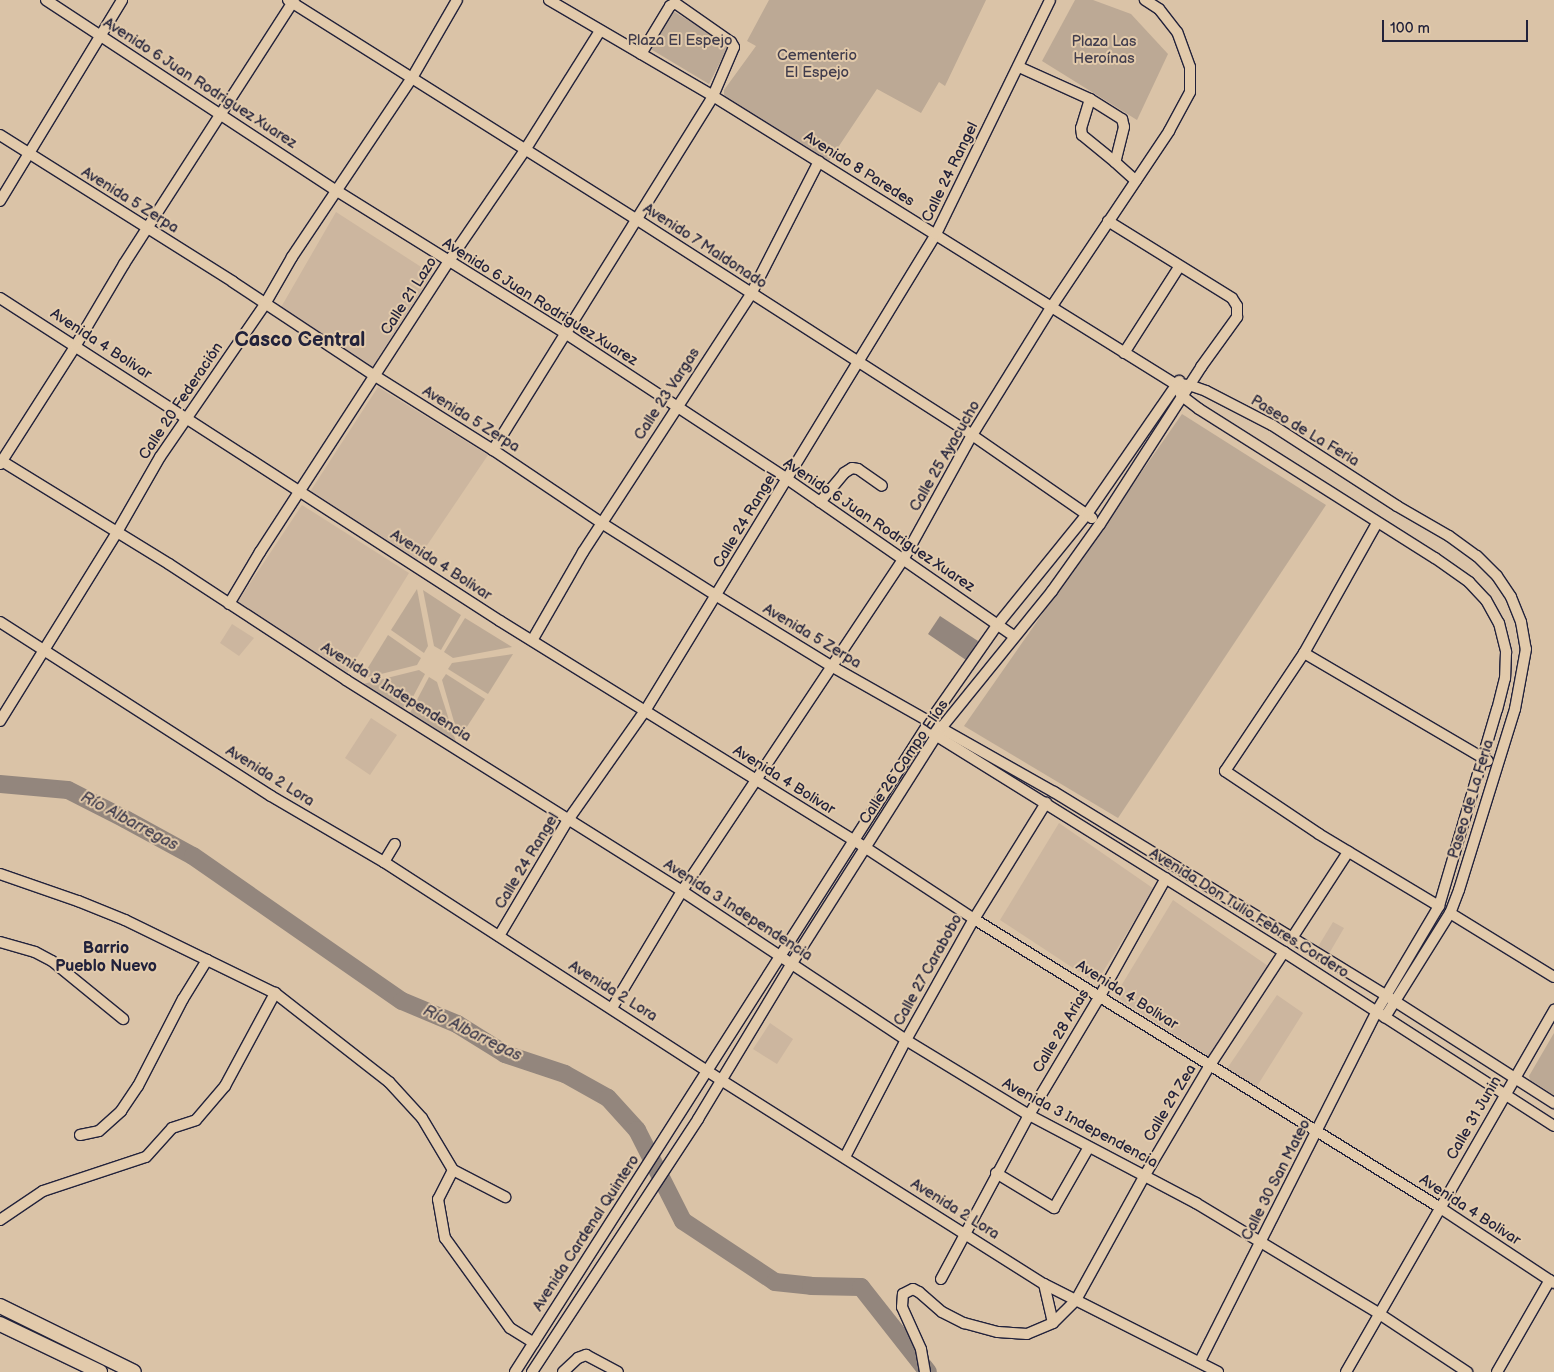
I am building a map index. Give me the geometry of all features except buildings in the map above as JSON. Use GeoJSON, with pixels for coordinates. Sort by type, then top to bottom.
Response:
{"type":"FeatureCollection","features":[{"type":"Feature","properties":{"kind":"street","name":"Avenido 6 Juan Rodriguez Xuarez"},"geometry":{"type":"LineString","coordinates":[[46,0],[337,192],[565,333],[788,479],[1014,636]]}},
{"type":"Feature","properties":{"kind":"street"},"geometry":{"type":"LineString","coordinates":[[0,201],[122,0]]}},
{"type":"Feature","properties":{"kind":"street","name":"Calle 20 Federación"},"geometry":{"type":"LineString","coordinates":[[0,721],[117,532],[160,457],[265,304],[292,257],[412,78],[457,0]]}},
{"type":"Feature","properties":{"kind":"street","name":"Avenido 8 Paredes"},"geometry":{"type":"LineString","coordinates":[[549,0],[714,96],[1176,384]]}},
{"type":"Feature","properties":{"kind":"street","name":"Calle 24 Rangel"},"geometry":{"type":"LineString","coordinates":[[499,936],[568,820],[645,711],[717,596],[936,234],[1050,0]]}},
{"type":"Feature","properties":{"kind":"street","name":"Calle 25 Ayacucho"},"geometry":{"type":"LineString","coordinates":[[612,1008],[682,891],[903,560],[972,435],[1052,306],[1169,131],[1190,92],[1190,68],[1177,32],[1160,10],[1145,0]]}},
{"type":"Feature","properties":{"kind":"street"},"geometry":{"type":"LineString","coordinates":[[1,462],[291,1]]}},
{"type":"Feature","properties":{"kind":"street","name":"Avenido 7 Maldonado"},"geometry":{"type":"LineString","coordinates":[[291,1],[636,219],[972,435],[1100,524]]}},
{"type":"Feature","properties":{"kind":"street"},"geometry":{"type":"LineString","coordinates":[[493,450],[714,96],[734,45],[675,3],[670,6],[641,54]]}},
{"type":"Feature","properties":{"kind":"street","name":"Calle 21 Lazo"},"geometry":{"type":"LineString","coordinates":[[229,604],[260,552],[301,492],[449,261],[525,150],[600,30]]}},
{"type":"Feature","properties":{"kind":"street"},"geometry":{"type":"LineString","coordinates":[[1019,67],[1090,99],[1123,121],[1124,127],[1115,162]]}},
{"type":"Feature","properties":{"kind":"street"},"geometry":{"type":"LineString","coordinates":[[1090,99],[1080,128],[1082,135],[1136,180]]}},
{"type":"Feature","properties":{"kind":"street","name":"Avenida 5 Zerpa"},"geometry":{"type":"LineString","coordinates":[[0,135],[493,450],[603,524],[927,725]]}},
{"type":"Feature","properties":{"kind":"street","name":"Calle 23 Vargas"},"geometry":{"type":"LineString","coordinates":[[532,639],[583,552],[751,294],[819,161]]}},
{"type":"Feature","properties":{"kind":"street"},"geometry":{"type":"LineString","coordinates":[[1108,221],[1179,267],[1124,353]]}},
{"type":"Feature","properties":{"kind":"street","name":"Calle 26 Campo Elías"},"geometry":{"type":"LineString","coordinates":[[532,1372],[698,1119],[792,963],[939,731],[1052,590],[1100,524],[1189,385],[1237,316],[1238,306],[1232,298],[1179,267]]}},
{"type":"Feature","properties":{"kind":"street","name":"Avenida 4 Bolivar"},"geometry":{"type":"LineString","coordinates":[[0,298],[76,345],[500,621],[532,639],[866,848],[974,919],[1440,1207],[1552,1282]]}},
{"type":"Feature","properties":{"kind":"street"},"geometry":{"type":"LineString","coordinates":[[1182,396],[1176,384],[1201,367]]}},
{"type":"Feature","properties":{"kind":"street","name":"Calle 26 Campo Elías"},"geometry":{"type":"LineString","coordinates":[[683,1110],[927,725],[998,624],[1088,514],[1176,384]]}},
{"type":"Feature","properties":{"kind":"street","name":"Paseo de La Feria"},"geometry":{"type":"LineString","coordinates":[[1176,384],[1189,385],[1206,391],[1272,425],[1397,506],[1449,536],[1477,556],[1497,576],[1511,597],[1522,622],[1526,649],[1515,710],[1459,890],[1450,913],[1390,998]]}},
{"type":"Feature","properties":{"kind":"street","name":"Paseo de La Feria"},"geometry":{"type":"LineString","coordinates":[[1182,396],[1435,558],[1469,582],[1486,600],[1499,623],[1506,652],[1505,678],[1484,759],[1439,906]]}},
{"type":"Feature","properties":{"kind":"street","name":"Avenida 3 Independencia"},"geometry":{"type":"LineString","coordinates":[[1,462],[117,532],[682,891],[906,1040],[1029,1115],[1144,1175],[1260,1242],[1378,1313],[1467,1372]]}},
{"type":"Feature","properties":{"kind":"street"},"geometry":{"type":"LineString","coordinates":[[820,502],[844,473],[852,468],[858,469],[882,486]]}},
{"type":"Feature","properties":{"kind":"street"},"geometry":{"type":"LineString","coordinates":[[1378,523],[1304,652],[1225,771],[1348,852],[1439,906],[1390,998]]}},
{"type":"Feature","properties":{"kind":"street","name":"Avenida 2 Lora"},"geometry":{"type":"LineString","coordinates":[[0,622],[44,648],[271,796],[384,862],[709,1070],[721,1080],[1044,1284],[1200,1361],[1218,1372]]}},
{"type":"Feature","properties":{"kind":"street"},"geometry":{"type":"LineString","coordinates":[[1304,652],[1497,765]]}},
{"type":"Feature","properties":{"kind":"street","name":"Avenida Don Tulio Febres Cordero"},"geometry":{"type":"LineString","coordinates":[[927,725],[1062,797],[1390,998],[1554,1102]]}},
{"type":"Feature","properties":{"kind":"street","name":"Avenida Don Tulio Febres Cordero"},"geometry":{"type":"LineString","coordinates":[[939,731],[1046,803],[1284,952],[1554,1126]]}},
{"type":"Feature","properties":{"kind":"street","name":"Calle 27 Carabobo"},"geometry":{"type":"LineString","coordinates":[[845,1157],[906,1040],[974,919],[1046,803]]}},
{"type":"Feature","properties":{"kind":"street"},"geometry":{"type":"LineString","coordinates":[[384,862],[395,844]]}},
{"type":"Feature","properties":{"kind":"street"},"geometry":{"type":"LineString","coordinates":[[1292,938],[1348,852]]}},
{"type":"Feature","properties":{"kind":"street"},"geometry":{"type":"LineString","coordinates":[[0,874],[117,917],[275,993],[389,1082],[422,1118],[453,1170],[505,1197]]}},
{"type":"Feature","properties":{"kind":"street","name":"Calle 28 Arias"},"geometry":{"type":"LineString","coordinates":[[941,1279],[996,1173],[1100,996],[1166,878]]}},
{"type":"Feature","properties":{"kind":"street"},"geometry":{"type":"LineString","coordinates":[[1450,913],[1554,977]]}},
{"type":"Feature","properties":{"kind":"street"},"geometry":{"type":"LineString","coordinates":[[0,942],[35,952],[52,961],[123,1019]]}},
{"type":"Feature","properties":{"kind":"street","name":"Calle 29 Zea"},"geometry":{"type":"LineString","coordinates":[[1053,1323],[1076,1300],[1144,1175],[1210,1065],[1284,952]]}},
{"type":"Feature","properties":{"kind":"street"},"geometry":{"type":"LineString","coordinates":[[80,1135],[99,1131],[121,1111],[138,1086],[183,999],[206,960]]}},
{"type":"Feature","properties":{"kind":"street"},"geometry":{"type":"LineString","coordinates":[[0,1220],[43,1191],[146,1157],[172,1128],[196,1120],[224,1086],[275,993]]}},
{"type":"Feature","properties":{"kind":"street","name":"Calle 30 San Mateo"},"geometry":{"type":"LineString","coordinates":[[1200,1361],[1317,1132],[1390,998]]}},
{"type":"Feature","properties":{"kind":"street","name":"Calle 31 Junin"},"geometry":{"type":"LineString","coordinates":[[1346,1372],[1378,1313],[1554,1010]]}},
{"type":"Feature","properties":{"kind":"street","name":"Avenida Cardenal Quintero"},"geometry":{"type":"LineString","coordinates":[[515,1372],[683,1110]]}},
{"type":"Feature","properties":{"kind":"street"},"geometry":{"type":"LineString","coordinates":[[996,1173],[1054,1208],[1089,1147]]}},
{"type":"Feature","properties":{"kind":"street"},"geometry":{"type":"LineString","coordinates":[[453,1170],[438,1199],[445,1238],[510,1328],[534,1343]]}},
{"type":"Feature","properties":{"kind":"street"},"geometry":{"type":"LineString","coordinates":[[1497,1372],[1552,1282]]}},
{"type":"Feature","properties":{"kind":"street"},"geometry":{"type":"LineString","coordinates":[[925,1372],[921,1350],[902,1307],[903,1294],[906,1290],[919,1292],[942,1312],[964,1323],[998,1332],[1027,1334],[1053,1323],[1044,1284]]}},
{"type":"Feature","properties":{"kind":"street"},"geometry":{"type":"LineString","coordinates":[[0,1306],[134,1372]]}},
{"type":"Feature","properties":{"kind":"street"},"geometry":{"type":"LineString","coordinates":[[0,1324],[100,1372]]}},
{"type":"Feature","properties":{"kind":"street"},"geometry":{"type":"LineString","coordinates":[[563,1372],[578,1358],[586,1355],[618,1372]]}},
{"type":"Feature","properties":{"kind":"shaded area"},"geometry":{"type":"Polygon","coordinates":[[[336,212],[432,274],[371,369],[280,309],[336,212]]]}},
{"type":"Feature","properties":{"kind":"shaded area"},"geometry":{"type":"Polygon","coordinates":[[[378,387],[488,455],[411,569],[304,501],[378,387]]]}},
{"type":"Feature","properties":{"kind":"shaded area"},"geometry":{"type":"Polygon","coordinates":[[[302,505],[409,573],[343,680],[233,609],[302,505]]]}},
{"type":"Feature","properties":{"kind":"shaded area"},"geometry":{"type":"Polygon","coordinates":[[[940,616],[978,641],[966,660],[928,634],[940,616]]]}},
{"type":"Feature","properties":{"kind":"shaded area"},"geometry":{"type":"Polygon","coordinates":[[[232,624],[254,638],[239,656],[220,643],[232,624]]]}},
{"type":"Feature","properties":{"kind":"shaded area"},"geometry":{"type":"Polygon","coordinates":[[[371,718],[397,735],[370,775],[345,758],[371,718]]]}},
{"type":"Feature","properties":{"kind":"shaded area"},"geometry":{"type":"Polygon","coordinates":[[[1059,823],[1154,889],[1096,983],[1000,920],[1059,823]]]}},
{"type":"Feature","properties":{"kind":"shaded area"},"geometry":{"type":"Polygon","coordinates":[[[1173,900],[1268,966],[1211,1058],[1115,996],[1173,900]]]}},
{"type":"Feature","properties":{"kind":"shaded area"},"geometry":{"type":"Polygon","coordinates":[[[1333,922],[1344,928],[1327,957],[1316,950],[1333,922]]]}},
{"type":"Feature","properties":{"kind":"shaded area"},"geometry":{"type":"Polygon","coordinates":[[[1277,995],[1303,1013],[1254,1091],[1224,1073],[1277,995]]]}},
{"type":"Feature","properties":{"kind":"shaded area"},"geometry":{"type":"Polygon","coordinates":[[[770,1023],[793,1039],[777,1064],[753,1049],[770,1023]]]}},
{"type":"Feature","properties":{"kind":"green space","name":"Cementerio El Espejo"},"geometry":{"type":"Polygon","coordinates":[[[769,0],[986,0],[945,86],[939,82],[921,113],[877,89],[829,161],[725,98],[724,90],[756,46],[747,41],[769,0]]]}},
{"type":"Feature","properties":{"kind":"green space","name":"Plaza Las Heroínas"},"geometry":{"type":"Polygon","coordinates":[[[1075,0],[1093,0],[1131,14],[1168,54],[1137,120],[1042,61],[1075,0]]]}},
{"type":"Feature","properties":{"kind":"green space","name":"Plaza El Espejo"},"geometry":{"type":"Polygon","coordinates":[[[673,11],[729,45],[709,84],[649,48],[673,11]]]}},
{"type":"Feature","properties":{"kind":"green space"},"geometry":{"type":"Polygon","coordinates":[[[1182,414],[1326,505],[1118,818],[964,726],[1182,414]]]}},
{"type":"Feature","properties":{"kind":"green space"},"geometry":{"type":"Polygon","coordinates":[[[417,589],[428,646],[424,653],[391,630],[417,589]]]}},
{"type":"Feature","properties":{"kind":"green space"},"geometry":{"type":"Polygon","coordinates":[[[423,590],[461,615],[441,650],[434,646],[423,590]]]}},
{"type":"Feature","properties":{"kind":"green space"},"geometry":{"type":"Polygon","coordinates":[[[465,618],[512,647],[453,658],[444,652],[465,618]]]}},
{"type":"Feature","properties":{"kind":"green space"},"geometry":{"type":"Polygon","coordinates":[[[388,635],[421,658],[417,665],[361,679],[388,635]]]}},
{"type":"Feature","properties":{"kind":"green space"},"geometry":{"type":"Polygon","coordinates":[[[513,654],[488,694],[448,669],[452,663],[513,654]]]}},
{"type":"Feature","properties":{"kind":"green space"},"geometry":{"type":"Polygon","coordinates":[[[419,670],[425,674],[406,710],[363,684],[419,670]]]}},
{"type":"Feature","properties":{"kind":"green space"},"geometry":{"type":"Polygon","coordinates":[[[446,674],[485,699],[459,739],[442,680],[446,674]]]}},
{"type":"Feature","properties":{"kind":"green space"},"geometry":{"type":"Polygon","coordinates":[[[429,677],[437,682],[456,742],[410,713],[429,677]]]}},
{"type":"Feature","properties":{"kind":"green space"},"geometry":{"type":"Polygon","coordinates":[[[1554,1033],[1554,1095],[1530,1080],[1529,1076],[1554,1033]]]}},
{"type":"Feature","properties":{"kind":"waterway","name":"Río Albarregas"},"geometry":{"type":"LineString","coordinates":[[0,784],[68,790],[125,819],[193,856],[402,1001],[457,1024],[505,1054],[565,1074],[608,1098],[637,1130],[683,1221],[775,1282],[811,1286],[861,1287],[928,1372]]}},
{"type":"Feature","properties":{"kind":"district","name":"Casco Central"},"geometry":{"type":"Point","coordinates":[300,340]}},
{"type":"Feature","properties":{"kind":"district","name":"Barrio Pueblo Nuevo"},"geometry":{"type":"Point","coordinates":[106,958]}}]}
